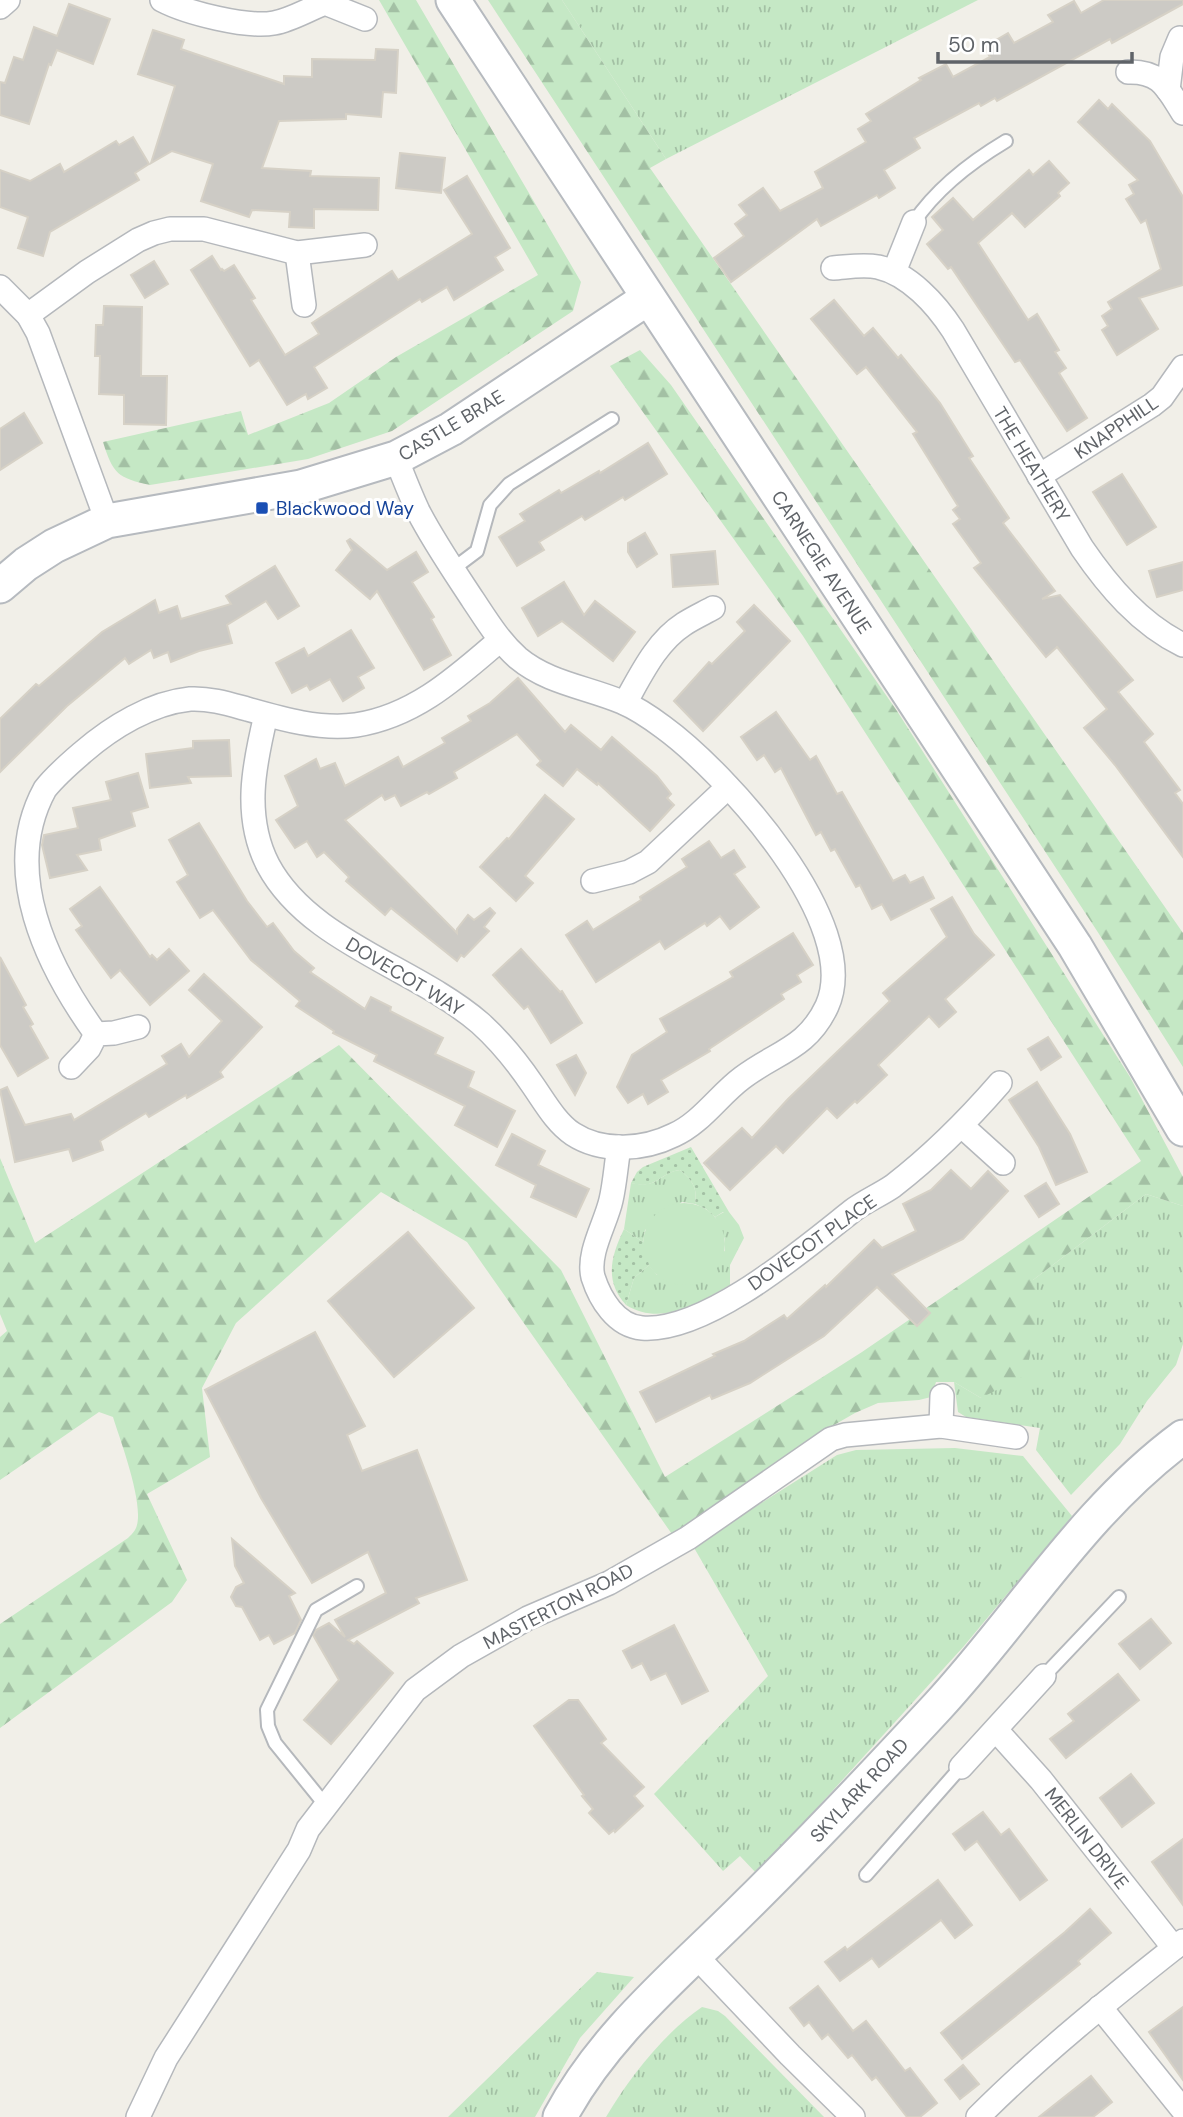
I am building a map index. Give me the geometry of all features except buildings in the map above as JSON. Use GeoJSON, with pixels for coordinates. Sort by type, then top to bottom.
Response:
{"type":"FeatureCollection","features":[{"type":"Feature","properties":{"kind":"street"},"geometry":{"type":"LineString","coordinates":[[0,7],[8,0]]}},
{"type":"Feature","properties":{"kind":"street"},"geometry":{"type":"LineString","coordinates":[[162,0],[232,22],[249,24],[274,23],[325,1],[365,19]]}},
{"type":"Feature","properties":{"kind":"street","name":"CARNEGIE AVENUE"},"geometry":{"type":"LineString","coordinates":[[453,0],[1075,946],[1183,1129]]}},
{"type":"Feature","properties":{"kind":"street"},"geometry":{"type":"LineString","coordinates":[[1168,90],[1172,57],[1180,38]]}},
{"type":"Feature","properties":{"kind":"street"},"geometry":{"type":"LineString","coordinates":[[1128,72],[1150,74],[1168,90],[1183,113]]}},
{"type":"Feature","properties":{"kind":"street"},"geometry":{"type":"LineString","coordinates":[[894,272],[914,222]]}},
{"type":"Feature","properties":{"kind":"street"},"geometry":{"type":"LineString","coordinates":[[28,314],[138,240],[170,229],[204,229],[297,253],[365,245]]}},
{"type":"Feature","properties":{"kind":"street"},"geometry":{"type":"LineString","coordinates":[[297,253],[304,305]]}},
{"type":"Feature","properties":{"kind":"street","name":"THE HEATHERY"},"geometry":{"type":"LineString","coordinates":[[833,268],[866,265],[894,272],[944,316],[1098,572],[1147,621],[1165,636],[1183,645]]}},
{"type":"Feature","properties":{"kind":"street"},"geometry":{"type":"LineString","coordinates":[[0,287],[28,314],[38,332],[107,521]]}},
{"type":"Feature","properties":{"kind":"street","name":"CASTLE BRAE"},"geometry":{"type":"LineString","coordinates":[[0,586],[26,564],[54,546],[107,521],[301,487],[396,458],[451,429],[648,298]]}},
{"type":"Feature","properties":{"kind":"street","name":"KNAPPHILL"},"geometry":{"type":"LineString","coordinates":[[1039,476],[1152,405],[1162,397],[1183,367]]}},
{"type":"Feature","properties":{"kind":"street","name":"DOVECOT WAY"},"geometry":{"type":"LineString","coordinates":[[266,715],[254,765],[253,818],[266,861],[276,878],[307,912],[325,926],[438,991],[481,1024],[497,1039],[548,1108],[571,1133],[591,1143],[619,1147],[652,1143],[685,1129],[741,1078],[789,1051],[816,1025],[832,992],[834,960],[821,921],[789,862],[748,808],[694,751],[662,726],[625,703],[550,678],[518,658],[500,640],[418,511],[396,458]]}},
{"type":"Feature","properties":{"kind":"street"},"geometry":{"type":"LineString","coordinates":[[625,703],[652,656],[667,638],[683,624],[713,608]]}},
{"type":"Feature","properties":{"kind":"street"},"geometry":{"type":"LineString","coordinates":[[96,1034],[42,952],[24,904],[20,862],[25,825],[35,806],[58,775],[89,747],[144,712],[198,699],[315,725],[356,725],[376,720],[413,706],[446,687],[500,640]]}},
{"type":"Feature","properties":{"kind":"street"},"geometry":{"type":"LineString","coordinates":[[593,881],[629,872],[648,862],[728,787]]}},
{"type":"Feature","properties":{"kind":"street"},"geometry":{"type":"LineString","coordinates":[[96,1034],[138,1027]]}},
{"type":"Feature","properties":{"kind":"street"},"geometry":{"type":"LineString","coordinates":[[71,1066],[89,1048],[96,1034]]}},
{"type":"Feature","properties":{"kind":"street","name":"DOVECOT PLACE"},"geometry":{"type":"LineString","coordinates":[[619,1147],[611,1202],[597,1242],[592,1273],[610,1311],[640,1328],[663,1327],[690,1318],[757,1284],[791,1260],[856,1208],[889,1188],[962,1126],[1000,1083]]}},
{"type":"Feature","properties":{"kind":"street"},"geometry":{"type":"LineString","coordinates":[[962,1126],[1003,1163]]}},
{"type":"Feature","properties":{"kind":"street"},"geometry":{"type":"LineString","coordinates":[[941,1426],[942,1396]]}},
{"type":"Feature","properties":{"kind":"street","name":"SKYLARK ROAD"},"geometry":{"type":"LineString","coordinates":[[1154,1458],[1183,1415]]}},
{"type":"Feature","properties":{"kind":"street","name":"MASTERTON ROAD"},"geometry":{"type":"LineString","coordinates":[[138,2117],[166,2058],[299,1850],[308,1829],[415,1690],[461,1657],[528,1618],[609,1583],[678,1544],[831,1439],[845,1435],[941,1426],[1016,1437]]}},
{"type":"Feature","properties":{"kind":"street","name":"SKYLARK ROAD"},"geometry":{"type":"LineString","coordinates":[[560,2117],[583,2078],[606,2048],[814,1838],[938,1706],[1094,1520],[1154,1458],[1183,1437]]}},
{"type":"Feature","properties":{"kind":"street"},"geometry":{"type":"LineString","coordinates":[[961,1767],[1044,1676]]}},
{"type":"Feature","properties":{"kind":"street","name":"MERLIN DRIVE"},"geometry":{"type":"LineString","coordinates":[[978,2117],[1015,2080],[1179,1944],[996,1730]]}},
{"type":"Feature","properties":{"kind":"street"},"geometry":{"type":"LineString","coordinates":[[696,1956],[853,2117]]}},
{"type":"Feature","properties":{"kind":"street"},"geometry":{"type":"LineString","coordinates":[[1100,2007],[1183,2110]]}},
{"type":"Feature","properties":{"kind":"lane"},"geometry":{"type":"LineString","coordinates":[[914,222],[937,194],[971,163],[1006,141]]}},
{"type":"Feature","properties":{"kind":"lane"},"geometry":{"type":"LineString","coordinates":[[453,569],[477,551],[491,505],[509,484],[612,419]]}},
{"type":"Feature","properties":{"kind":"lane"},"geometry":{"type":"LineString","coordinates":[[326,1806],[275,1743],[268,1726],[267,1710],[316,1610],[357,1586]]}},
{"type":"Feature","properties":{"kind":"lane"},"geometry":{"type":"LineString","coordinates":[[1044,1676],[1119,1597]]}},
{"type":"Feature","properties":{"kind":"lane"},"geometry":{"type":"LineString","coordinates":[[866,1875],[961,1767]]}},
{"type":"Feature","properties":{"kind":"green space"},"geometry":{"type":"Polygon","coordinates":[[[379,0],[416,0],[581,282],[573,311],[392,431],[308,459],[150,485],[124,477],[114,468],[103,442],[241,411],[248,435],[329,403],[396,357],[538,275],[379,0]]]}},
{"type":"Feature","properties":{"kind":"green space"},"geometry":{"type":"Polygon","coordinates":[[[488,0],[562,0],[666,159],[650,168],[1183,933],[1183,1067],[1099,934],[488,0]]]}},
{"type":"Feature","properties":{"kind":"green space"},"geometry":{"type":"Polygon","coordinates":[[[562,0],[978,0],[666,159],[562,0]]]}},
{"type":"Feature","properties":{"kind":"green space"},"geometry":{"type":"Polygon","coordinates":[[[640,350],[671,385],[897,711],[1130,1077],[1183,1177],[1183,1206],[1146,1194],[1033,1280],[1041,1299],[1026,1375],[981,1398],[954,1382],[936,1382],[931,1397],[878,1403],[855,1413],[815,1436],[674,1537],[467,1242],[381,1192],[236,1323],[202,1388],[210,1457],[147,1494],[187,1580],[172,1602],[0,1728],[0,1624],[128,1538],[135,1530],[138,1507],[113,1417],[99,1412],[0,1480],[0,1337],[7,1331],[0,1314],[0,1158],[35,1243],[339,1045],[561,1270],[665,1477],[862,1352],[1141,1161],[803,636],[610,366],[640,350]]]}},
{"type":"Feature","properties":{"kind":"green space"},"geometry":{"type":"Polygon","coordinates":[[[691,1147],[729,1212],[715,1217],[695,1204],[696,1193],[693,1185],[680,1170],[652,1183],[631,1183],[643,1167],[691,1147]]]}},
{"type":"Feature","properties":{"kind":"green space"},"geometry":{"type":"Polygon","coordinates":[[[680,1170],[693,1185],[696,1193],[695,1204],[682,1202],[645,1230],[643,1242],[624,1229],[631,1183],[648,1184],[680,1170]]]}},
{"type":"Feature","properties":{"kind":"green space"},"geometry":{"type":"Polygon","coordinates":[[[1146,1194],[1183,1206],[1183,1344],[1176,1365],[1147,1401],[1120,1444],[1071,1495],[1036,1450],[1040,1428],[966,1417],[958,1412],[954,1382],[981,1398],[1033,1280],[1146,1194]]]}},
{"type":"Feature","properties":{"kind":"green space"},"geometry":{"type":"Polygon","coordinates":[[[684,1203],[700,1206],[713,1215],[722,1228],[725,1244],[722,1260],[713,1273],[700,1282],[684,1285],[668,1282],[655,1273],[646,1260],[643,1244],[646,1228],[655,1215],[668,1206],[684,1203]]]}},
{"type":"Feature","properties":{"kind":"green space"},"geometry":{"type":"Polygon","coordinates":[[[729,1212],[739,1225],[744,1238],[730,1265],[730,1285],[693,1305],[666,1313],[653,1314],[626,1305],[634,1278],[649,1265],[657,1275],[725,1251],[725,1239],[715,1217],[729,1212]]]}},
{"type":"Feature","properties":{"kind":"green space"},"geometry":{"type":"Polygon","coordinates":[[[624,1229],[643,1242],[649,1265],[634,1278],[626,1305],[612,1278],[613,1259],[624,1229]]]}},
{"type":"Feature","properties":{"kind":"green space"},"geometry":{"type":"Polygon","coordinates":[[[955,1448],[1023,1456],[1072,1516],[964,1646],[757,1874],[740,1856],[723,1871],[654,1794],[768,1676],[693,1546],[837,1455],[856,1450],[955,1448]]]}},
{"type":"Feature","properties":{"kind":"green space"},"geometry":{"type":"Polygon","coordinates":[[[597,1972],[634,1977],[580,2038],[535,2117],[448,2117],[597,1972]]]}},
{"type":"Feature","properties":{"kind":"green space"},"geometry":{"type":"Polygon","coordinates":[[[702,2007],[718,2011],[725,2016],[824,2117],[606,2117],[648,2057],[674,2030],[702,2007]]]}},
{"type":"Feature","properties":{"kind":"place","name":"Blackwood Way"},"geometry":{"type":"Point","coordinates":[262,508]}}]}
